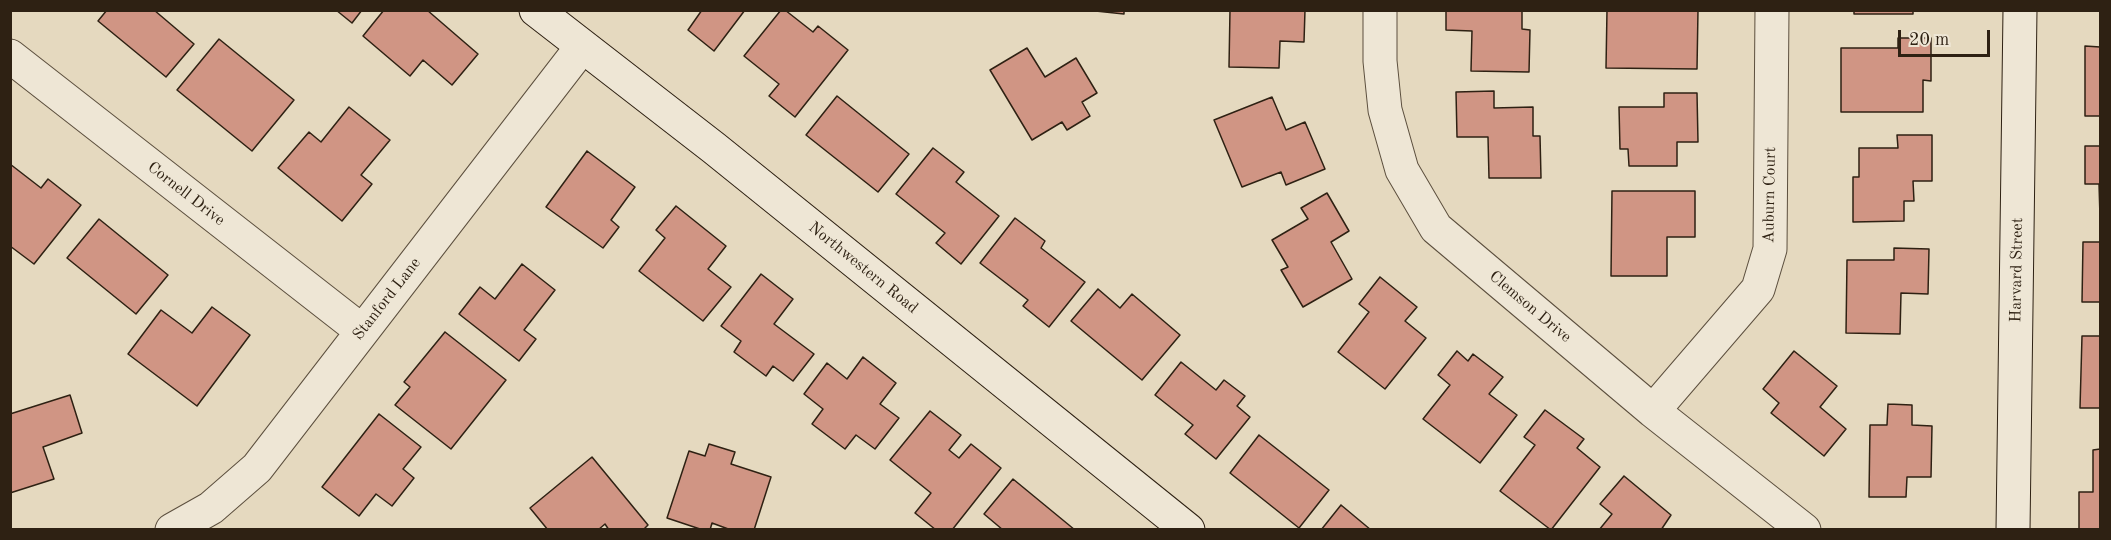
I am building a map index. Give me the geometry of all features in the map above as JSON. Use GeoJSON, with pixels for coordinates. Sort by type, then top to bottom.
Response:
{"type":"FeatureCollection","features":[{"type":"Feature","properties":{"kind":"street","name":"Northwestern Road"},"geometry":{"type":"LineString","coordinates":[[536,10],[581,48],[714,148],[1188,530]]}},
{"type":"Feature","properties":{"kind":"street","name":"Clemson Drive"},"geometry":{"type":"LineString","coordinates":[[1380,10],[1380,61],[1384,110],[1402,170],[1436,228],[1653,411],[1803,530]]}},
{"type":"Feature","properties":{"kind":"street","name":"Auburn Court"},"geometry":{"type":"LineString","coordinates":[[1653,411],[1758,289],[1770,249],[1772,10]]}},
{"type":"Feature","properties":{"kind":"street","name":"Harvard Street"},"geometry":{"type":"LineString","coordinates":[[2013,530],[2020,10]]}},
{"type":"Feature","properties":{"kind":"street","name":"Stanford Lane"},"geometry":{"type":"LineString","coordinates":[[172,530],[211,508],[257,468],[581,48]]}},
{"type":"Feature","properties":{"kind":"street","name":"Cornell Drive"},"geometry":{"type":"LineString","coordinates":[[10,56],[362,331]]}},
{"type":"Feature","properties":{"kind":"building"},"geometry":{"type":"Polygon","coordinates":[[[107,10],[154,10],[194,44],[166,77],[98,21],[107,10]]]}},
{"type":"Feature","properties":{"kind":"building"},"geometry":{"type":"Polygon","coordinates":[[[336,10],[362,10],[352,23],[336,10]]]}},
{"type":"Feature","properties":{"kind":"building"},"geometry":{"type":"Polygon","coordinates":[[[384,10],[427,10],[478,54],[452,85],[423,60],[410,76],[363,36],[384,10]]]}},
{"type":"Feature","properties":{"kind":"building"},"geometry":{"type":"Polygon","coordinates":[[[702,10],[745,10],[714,51],[688,30],[702,10]]]}},
{"type":"Feature","properties":{"kind":"building"},"geometry":{"type":"Polygon","coordinates":[[[781,10],[785,10],[813,32],[818,26],[848,50],[795,117],[769,96],[779,84],[744,56],[781,10]]]}},
{"type":"Feature","properties":{"kind":"building"},"geometry":{"type":"Polygon","coordinates":[[[1086,10],[1124,10],[1124,14],[1086,10]]]}},
{"type":"Feature","properties":{"kind":"building"},"geometry":{"type":"Polygon","coordinates":[[[1230,10],[1305,10],[1304,42],[1280,41],[1279,68],[1229,67],[1230,10]]]}},
{"type":"Feature","properties":{"kind":"building"},"geometry":{"type":"Polygon","coordinates":[[[1446,10],[1522,10],[1522,29],[1530,30],[1529,72],[1471,71],[1472,31],[1446,30],[1446,10]]]}},
{"type":"Feature","properties":{"kind":"building"},"geometry":{"type":"Polygon","coordinates":[[[1607,10],[1698,10],[1697,69],[1606,68],[1607,10]]]}},
{"type":"Feature","properties":{"kind":"building"},"geometry":{"type":"Polygon","coordinates":[[[1854,10],[1913,10],[1913,14],[1854,14],[1854,10]]]}},
{"type":"Feature","properties":{"kind":"building"},"geometry":{"type":"Polygon","coordinates":[[[1898,38],[1931,38],[1931,81],[1923,80],[1923,112],[1841,112],[1841,48],[1898,48],[1898,38]]]}},
{"type":"Feature","properties":{"kind":"building"},"geometry":{"type":"Polygon","coordinates":[[[219,39],[294,100],[252,151],[177,90],[219,39]]]}},
{"type":"Feature","properties":{"kind":"building"},"geometry":{"type":"Polygon","coordinates":[[[2085,46],[2100,47],[2100,116],[2085,116],[2085,46]]]}},
{"type":"Feature","properties":{"kind":"building"},"geometry":{"type":"Polygon","coordinates":[[[1027,48],[1045,77],[1076,58],[1097,93],[1082,102],[1090,116],[1067,130],[1062,122],[1032,140],[990,70],[1027,48]]]}},
{"type":"Feature","properties":{"kind":"building"},"geometry":{"type":"Polygon","coordinates":[[[1494,91],[1494,108],[1533,107],[1533,136],[1540,136],[1541,178],[1489,178],[1488,137],[1457,137],[1456,92],[1494,91]]]}},
{"type":"Feature","properties":{"kind":"building"},"geometry":{"type":"Polygon","coordinates":[[[1664,93],[1697,93],[1698,142],[1677,142],[1677,166],[1629,166],[1628,149],[1620,149],[1619,107],[1664,107],[1664,93]]]}},
{"type":"Feature","properties":{"kind":"building"},"geometry":{"type":"Polygon","coordinates":[[[837,96],[909,154],[878,192],[806,135],[837,96]]]}},
{"type":"Feature","properties":{"kind":"building"},"geometry":{"type":"Polygon","coordinates":[[[1272,97],[1286,130],[1305,122],[1325,169],[1286,185],[1281,172],[1242,187],[1214,120],[1272,97]]]}},
{"type":"Feature","properties":{"kind":"building"},"geometry":{"type":"Polygon","coordinates":[[[349,107],[390,140],[361,175],[372,184],[342,221],[278,168],[309,132],[321,142],[349,107]]]}},
{"type":"Feature","properties":{"kind":"building"},"geometry":{"type":"Polygon","coordinates":[[[1897,135],[1932,135],[1932,181],[1913,181],[1914,201],[1904,201],[1904,221],[1853,222],[1853,177],[1859,177],[1859,148],[1898,148],[1897,135]]]}},
{"type":"Feature","properties":{"kind":"building"},"geometry":{"type":"Polygon","coordinates":[[[2085,146],[2100,146],[2100,217],[2099,184],[2085,184],[2085,146]]]}},
{"type":"Feature","properties":{"kind":"building"},"geometry":{"type":"Polygon","coordinates":[[[933,148],[964,172],[956,182],[999,216],[961,264],[936,243],[945,233],[896,194],[933,148]]]}},
{"type":"Feature","properties":{"kind":"building"},"geometry":{"type":"Polygon","coordinates":[[[587,151],[635,187],[611,220],[619,227],[603,248],[546,207],[587,151]]]}},
{"type":"Feature","properties":{"kind":"building"},"geometry":{"type":"Polygon","coordinates":[[[10,164],[41,188],[48,179],[81,205],[34,264],[10,246],[10,164]]]}},
{"type":"Feature","properties":{"kind":"building"},"geometry":{"type":"Polygon","coordinates":[[[1612,191],[1695,191],[1695,237],[1667,237],[1667,276],[1611,276],[1612,191]]]}},
{"type":"Feature","properties":{"kind":"building"},"geometry":{"type":"Polygon","coordinates":[[[1327,193],[1349,231],[1331,242],[1352,279],[1303,307],[1281,270],[1288,267],[1272,240],[1308,219],[1301,208],[1327,193]]]}},
{"type":"Feature","properties":{"kind":"building"},"geometry":{"type":"Polygon","coordinates":[[[676,206],[726,246],[708,269],[731,287],[703,321],[639,271],[665,238],[656,230],[676,206]]]}},
{"type":"Feature","properties":{"kind":"building"},"geometry":{"type":"Polygon","coordinates":[[[1015,218],[1045,241],[1041,248],[1085,282],[1049,327],[1023,306],[1028,300],[980,263],[1015,218]]]}},
{"type":"Feature","properties":{"kind":"building"},"geometry":{"type":"Polygon","coordinates":[[[99,219],[168,275],[136,314],[67,258],[99,219]]]}},
{"type":"Feature","properties":{"kind":"building"},"geometry":{"type":"Polygon","coordinates":[[[2083,242],[2100,242],[2100,302],[2082,302],[2083,242]]]}},
{"type":"Feature","properties":{"kind":"building"},"geometry":{"type":"Polygon","coordinates":[[[1894,248],[1929,249],[1928,294],[1901,293],[1900,334],[1846,333],[1847,260],[1894,260],[1894,248]]]}},
{"type":"Feature","properties":{"kind":"building"},"geometry":{"type":"Polygon","coordinates":[[[522,264],[555,290],[524,330],[536,339],[519,361],[459,314],[480,287],[495,299],[522,264]]]}},
{"type":"Feature","properties":{"kind":"building"},"geometry":{"type":"Polygon","coordinates":[[[761,274],[793,299],[774,324],[814,354],[793,381],[773,366],[766,376],[734,352],[741,341],[721,326],[761,274]]]}},
{"type":"Feature","properties":{"kind":"building"},"geometry":{"type":"Polygon","coordinates":[[[1380,277],[1417,307],[1405,321],[1426,338],[1385,389],[1338,352],[1369,312],[1359,304],[1380,277]]]}},
{"type":"Feature","properties":{"kind":"building"},"geometry":{"type":"Polygon","coordinates":[[[1098,289],[1120,308],[1132,294],[1180,335],[1142,380],[1071,321],[1098,289]]]}},
{"type":"Feature","properties":{"kind":"building"},"geometry":{"type":"Polygon","coordinates":[[[212,307],[250,335],[197,406],[128,354],[161,310],[192,333],[212,307]]]}},
{"type":"Feature","properties":{"kind":"building"},"geometry":{"type":"Polygon","coordinates":[[[445,332],[506,380],[451,449],[395,405],[410,387],[404,382],[445,332]]]}},
{"type":"Feature","properties":{"kind":"building"},"geometry":{"type":"Polygon","coordinates":[[[2082,336],[2100,336],[2100,408],[2080,408],[2082,336]]]}},
{"type":"Feature","properties":{"kind":"building"},"geometry":{"type":"Polygon","coordinates":[[[1457,351],[1468,361],[1473,354],[1503,377],[1489,394],[1517,415],[1480,463],[1423,419],[1450,385],[1438,375],[1457,351]]]}},
{"type":"Feature","properties":{"kind":"building"},"geometry":{"type":"Polygon","coordinates":[[[1794,351],[1837,386],[1820,407],[1846,429],[1824,456],[1771,413],[1779,403],[1763,389],[1794,351]]]}},
{"type":"Feature","properties":{"kind":"building"},"geometry":{"type":"Polygon","coordinates":[[[863,357],[896,383],[880,404],[899,418],[875,449],[856,435],[845,449],[812,424],[823,409],[804,394],[827,363],[847,379],[863,357]]]}},
{"type":"Feature","properties":{"kind":"building"},"geometry":{"type":"Polygon","coordinates":[[[1181,362],[1216,390],[1224,380],[1245,396],[1237,406],[1250,417],[1216,459],[1185,434],[1193,425],[1155,395],[1181,362]]]}},
{"type":"Feature","properties":{"kind":"building"},"geometry":{"type":"Polygon","coordinates":[[[70,395],[82,433],[43,447],[54,479],[10,493],[10,414],[70,395]]]}},
{"type":"Feature","properties":{"kind":"building"},"geometry":{"type":"Polygon","coordinates":[[[1888,404],[1912,405],[1912,425],[1932,426],[1931,477],[1907,477],[1906,497],[1869,497],[1870,425],[1887,425],[1888,404]]]}},
{"type":"Feature","properties":{"kind":"building"},"geometry":{"type":"Polygon","coordinates":[[[1545,410],[1584,439],[1577,448],[1600,467],[1551,530],[1500,491],[1535,445],[1524,437],[1545,410]]]}},
{"type":"Feature","properties":{"kind":"building"},"geometry":{"type":"Polygon","coordinates":[[[930,411],[961,435],[949,450],[959,458],[971,444],[1001,468],[952,530],[936,530],[915,513],[931,493],[890,460],[930,411]]]}},
{"type":"Feature","properties":{"kind":"building"},"geometry":{"type":"Polygon","coordinates":[[[379,414],[421,447],[403,469],[414,478],[392,506],[376,494],[359,516],[322,487],[379,414]]]}},
{"type":"Feature","properties":{"kind":"building"},"geometry":{"type":"Polygon","coordinates":[[[1259,435],[1329,490],[1299,528],[1230,473],[1259,435]]]}},
{"type":"Feature","properties":{"kind":"building"},"geometry":{"type":"Polygon","coordinates":[[[709,444],[735,452],[731,464],[771,477],[754,530],[731,530],[712,523],[710,530],[703,530],[667,518],[689,451],[705,456],[709,444]]]}},
{"type":"Feature","properties":{"kind":"building"},"geometry":{"type":"Polygon","coordinates":[[[2100,449],[2100,530],[2079,530],[2079,492],[2093,492],[2093,450],[2100,449]]]}},
{"type":"Feature","properties":{"kind":"building"},"geometry":{"type":"Polygon","coordinates":[[[592,457],[648,525],[643,530],[609,530],[605,524],[598,530],[548,530],[530,508],[592,457]]]}},
{"type":"Feature","properties":{"kind":"building"},"geometry":{"type":"Polygon","coordinates":[[[1624,476],[1671,515],[1661,530],[1599,530],[1612,514],[1600,504],[1624,476]]]}},
{"type":"Feature","properties":{"kind":"building"},"geometry":{"type":"Polygon","coordinates":[[[1013,479],[1075,530],[1003,530],[984,514],[1013,479]]]}},
{"type":"Feature","properties":{"kind":"building"},"geometry":{"type":"Polygon","coordinates":[[[1341,505],[1371,530],[1321,530],[1341,505]]]}}]}
